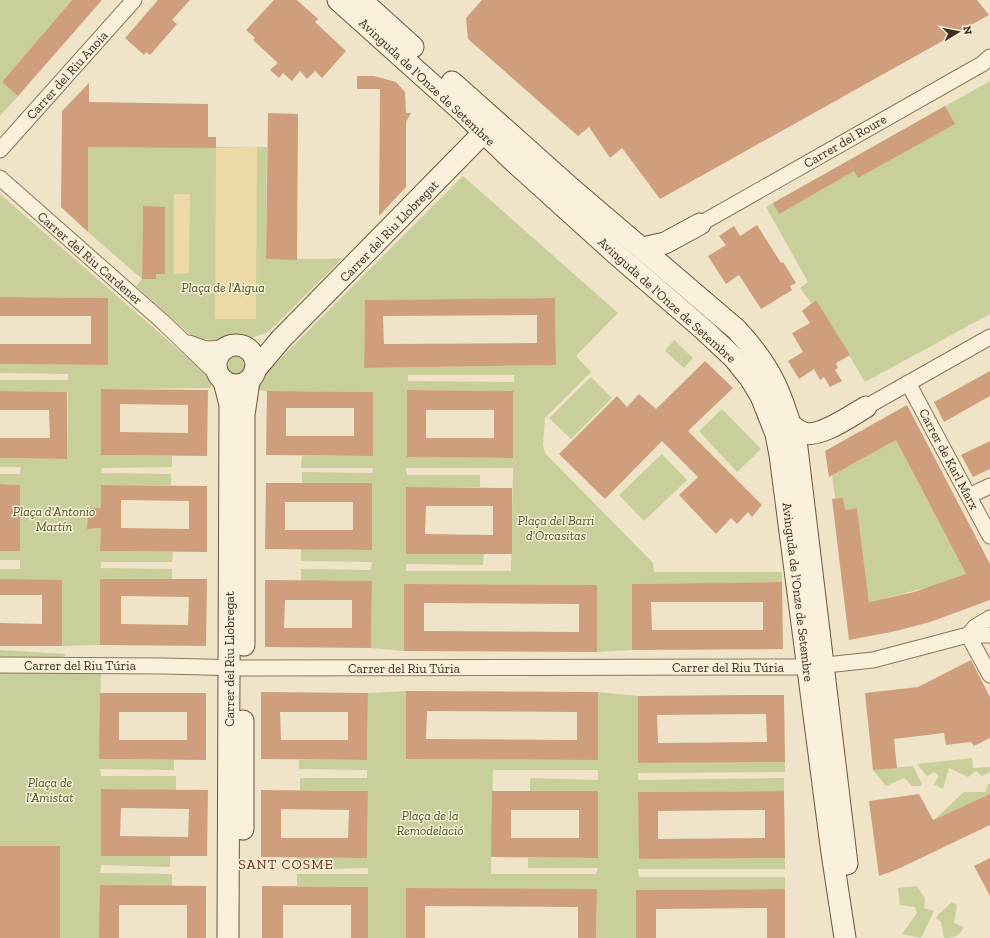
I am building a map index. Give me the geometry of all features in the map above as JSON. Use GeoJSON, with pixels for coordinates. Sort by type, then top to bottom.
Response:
{"type":"FeatureCollection","features":[{"type":"Feature","properties":{"kind":"main road","name":"Avinguda de l'Onze de Setembre"},"geometry":{"type":"LineString","coordinates":[[338,0],[490,127],[572,189],[643,248],[736,329],[751,345],[773,378],[797,448],[832,860],[845,938]]}},
{"type":"Feature","properties":{"kind":"main road","name":"Avinguda de l'Onze de Setembre"},"geometry":{"type":"LineString","coordinates":[[361,0],[490,127],[609,248],[703,329],[733,357],[750,378],[761,396],[776,434],[816,666],[855,938]]}},
{"type":"Feature","properties":{"kind":"main road","name":"Carrer del Riu Llobregat"},"geometry":{"type":"LineString","coordinates":[[228,938],[244,415],[252,375],[281,339],[490,127]]}},
{"type":"Feature","properties":{"kind":"main road"},"geometry":{"type":"LineString","coordinates":[[643,248],[665,243],[700,224]]}},
{"type":"Feature","properties":{"kind":"main road","name":"Carrer del Riu Llobregat"},"geometry":{"type":"LineString","coordinates":[[235,348],[271,345],[281,339]]}},
{"type":"Feature","properties":{"kind":"main road"},"geometry":{"type":"LineString","coordinates":[[235,348],[254,356],[252,375],[236,386],[221,379],[216,364],[221,352],[235,348]]}},
{"type":"Feature","properties":{"kind":"main road"},"geometry":{"type":"LineString","coordinates":[[750,378],[778,413],[790,424],[804,433],[817,432],[837,424],[866,407]]}},
{"type":"Feature","properties":{"kind":"main road"},"geometry":{"type":"LineString","coordinates":[[773,378],[798,418],[806,424],[824,423],[866,407]]}},
{"type":"Feature","properties":{"kind":"main road","name":"Carrer del Riu Llobregat"},"geometry":{"type":"LineString","coordinates":[[221,379],[230,405],[242,938]]}},
{"type":"Feature","properties":{"kind":"main road"},"geometry":{"type":"LineString","coordinates":[[800,475],[803,459],[811,445],[866,407]]}},
{"type":"Feature","properties":{"kind":"street","name":"Carrer del Riu Anoia"},"geometry":{"type":"LineString","coordinates":[[0,150],[134,0]]}},
{"type":"Feature","properties":{"kind":"street","name":"Carrer del Roure"},"geometry":{"type":"LineString","coordinates":[[700,224],[982,64],[990,57]]}},
{"type":"Feature","properties":{"kind":"street","name":"Carrer del Riu Cardener"},"geometry":{"type":"LineString","coordinates":[[0,178],[181,338],[221,379]]}},
{"type":"Feature","properties":{"kind":"street"},"geometry":{"type":"LineString","coordinates":[[866,407],[990,336]]}},
{"type":"Feature","properties":{"kind":"street","name":"Carrer del Riu Cardener"},"geometry":{"type":"LineString","coordinates":[[181,338],[200,348],[235,348]]}},
{"type":"Feature","properties":{"kind":"street","name":"Carrer de Karl Marx"},"geometry":{"type":"LineString","coordinates":[[908,383],[990,536]]}},
{"type":"Feature","properties":{"kind":"street"},"geometry":{"type":"LineString","coordinates":[[969,496],[990,486]]}},
{"type":"Feature","properties":{"kind":"street"},"geometry":{"type":"LineString","coordinates":[[968,635],[975,627],[990,618]]}},
{"type":"Feature","properties":{"kind":"street"},"geometry":{"type":"LineString","coordinates":[[968,635],[990,636]]}},
{"type":"Feature","properties":{"kind":"street"},"geometry":{"type":"LineString","coordinates":[[968,635],[990,675]]}},
{"type":"Feature","properties":{"kind":"street","name":"Carrer del Riu Túria"},"geometry":{"type":"LineString","coordinates":[[0,665],[237,668],[816,666],[873,660],[968,635]]}},
{"type":"Feature","properties":{"kind":"green space"},"geometry":{"type":"Polygon","coordinates":[[[0,0],[72,0],[2,82],[18,96],[0,116],[0,0]]]}},
{"type":"Feature","properties":{"kind":"green space"},"geometry":{"type":"Polygon","coordinates":[[[990,81],[990,314],[865,382],[816,300],[811,303],[800,288],[808,282],[766,207],[990,81]]]}},
{"type":"Feature","properties":{"kind":"green space","name":"Plaça de l'Aigua"},"geometry":{"type":"Polygon","coordinates":[[[88,147],[267,147],[266,259],[343,258],[269,331],[245,339],[205,339],[197,338],[189,334],[136,286],[142,279],[88,232],[88,147]],[[143,207],[142,279],[156,279],[156,274],[165,274],[165,207],[143,207]]]}},
{"type":"Feature","properties":{"kind":"green space","name":"Plaça del Barri d'Orcasitas"},"geometry":{"type":"Polygon","coordinates":[[[463,176],[618,313],[576,356],[591,372],[545,418],[543,445],[545,453],[653,563],[654,572],[782,572],[782,582],[632,584],[632,650],[597,652],[597,585],[405,584],[404,651],[371,648],[372,581],[301,581],[301,569],[371,570],[372,562],[301,561],[301,549],[372,550],[372,483],[302,483],[302,472],[372,473],[373,468],[301,468],[302,456],[373,456],[373,392],[267,391],[253,390],[253,386],[463,176]],[[555,298],[365,300],[364,368],[556,365],[555,298]],[[408,375],[408,381],[514,382],[514,375],[408,375]],[[407,390],[407,457],[513,458],[513,391],[407,390]],[[406,468],[407,475],[480,475],[480,487],[406,487],[406,553],[484,554],[483,565],[406,564],[406,571],[511,571],[513,468],[406,468]]]}},
{"type":"Feature","properties":{"kind":"green space","name":"Plaça d'Antonio Martín"},"geometry":{"type":"Polygon","coordinates":[[[0,194],[211,378],[211,388],[102,389],[101,455],[172,456],[172,467],[102,468],[101,473],[171,474],[171,485],[101,485],[101,508],[88,508],[87,529],[101,528],[101,551],[173,552],[172,562],[101,562],[101,568],[172,569],[172,579],[100,579],[100,645],[62,646],[62,581],[0,580],[0,569],[20,569],[20,560],[0,560],[0,551],[20,551],[20,485],[0,484],[0,474],[20,474],[21,467],[0,467],[0,458],[67,459],[68,392],[0,391],[0,380],[68,380],[68,374],[0,373],[0,364],[108,365],[108,298],[0,297],[0,194]]]}},
{"type":"Feature","properties":{"kind":"green space"},"geometry":{"type":"Polygon","coordinates":[[[674,340],[693,358],[684,368],[665,351],[674,340]]]}},
{"type":"Feature","properties":{"kind":"green space"},"geometry":{"type":"Polygon","coordinates":[[[236,355],[243,358],[246,365],[243,372],[236,375],[229,372],[226,365],[229,358],[236,355]]]}},
{"type":"Feature","properties":{"kind":"green space"},"geometry":{"type":"Polygon","coordinates":[[[591,377],[612,398],[571,439],[549,418],[591,377]]]}},
{"type":"Feature","properties":{"kind":"green space"},"geometry":{"type":"Polygon","coordinates":[[[722,409],[761,449],[737,472],[699,431],[722,409]]]}},
{"type":"Feature","properties":{"kind":"green space"},"geometry":{"type":"Polygon","coordinates":[[[896,440],[970,582],[934,586],[869,602],[857,508],[837,511],[832,475],[896,440]]]}},
{"type":"Feature","properties":{"kind":"green space"},"geometry":{"type":"Polygon","coordinates":[[[662,454],[687,480],[644,521],[619,495],[662,454]]]}},
{"type":"Feature","properties":{"kind":"green space"},"geometry":{"type":"Polygon","coordinates":[[[0,650],[66,654],[58,662],[0,660],[0,650]]]}},
{"type":"Feature","properties":{"kind":"green space","name":"Plaça de l'Amistat"},"geometry":{"type":"Polygon","coordinates":[[[0,673],[101,673],[99,759],[174,760],[174,770],[100,769],[101,776],[176,776],[176,790],[101,789],[101,856],[170,856],[170,867],[101,865],[100,873],[172,874],[172,886],[100,886],[100,938],[60,938],[0,846],[0,673]]]}},
{"type":"Feature","properties":{"kind":"green space","name":"Plaça de la Remodelació"},"geometry":{"type":"Polygon","coordinates":[[[406,691],[406,759],[598,760],[598,692],[638,696],[638,763],[785,762],[785,772],[638,773],[638,780],[784,778],[784,791],[639,792],[639,859],[785,858],[785,869],[638,869],[639,877],[785,877],[785,889],[636,890],[636,938],[596,938],[597,890],[406,888],[406,938],[368,938],[368,887],[297,886],[297,874],[368,874],[368,868],[297,870],[297,857],[367,857],[368,791],[300,790],[300,778],[367,778],[367,770],[299,769],[299,760],[367,760],[368,693],[406,691]],[[493,770],[491,874],[596,874],[598,868],[528,868],[528,858],[598,858],[598,791],[530,791],[530,778],[598,780],[598,770],[493,770]]]}},
{"type":"Feature","properties":{"kind":"green space"},"geometry":{"type":"Polygon","coordinates":[[[972,758],[973,768],[990,767],[990,772],[982,776],[976,771],[968,777],[949,768],[943,789],[934,784],[939,776],[934,772],[927,776],[917,764],[972,758]]]}},
{"type":"Feature","properties":{"kind":"green space"},"geometry":{"type":"Polygon","coordinates":[[[913,766],[922,784],[920,786],[912,786],[904,778],[886,786],[873,770],[913,766]]]}},
{"type":"Feature","properties":{"kind":"green space"},"geometry":{"type":"Polygon","coordinates":[[[988,784],[990,784],[990,794],[935,819],[964,792],[985,792],[988,784]]]}},
{"type":"Feature","properties":{"kind":"green space"},"geometry":{"type":"Polygon","coordinates":[[[917,886],[925,899],[924,908],[934,911],[921,938],[902,934],[917,913],[915,907],[900,905],[898,888],[917,886]]]}},
{"type":"Feature","properties":{"kind":"green space"},"geometry":{"type":"Polygon","coordinates":[[[952,902],[957,905],[954,923],[964,927],[956,936],[944,938],[941,922],[936,918],[952,902]]]}},
{"type":"Feature","properties":{"kind":"sand"},"geometry":{"type":"Polygon","coordinates":[[[257,147],[256,319],[215,319],[216,148],[257,147]]]}},
{"type":"Feature","properties":{"kind":"sand"},"geometry":{"type":"Polygon","coordinates":[[[174,194],[190,194],[189,273],[174,274],[174,194]]]}},
{"type":"Feature","properties":{"kind":"building"},"geometry":{"type":"Polygon","coordinates":[[[72,0],[102,0],[18,96],[2,82],[72,0]]]}},
{"type":"Feature","properties":{"kind":"building"},"geometry":{"type":"Polygon","coordinates":[[[158,0],[190,0],[172,20],[177,24],[150,55],[146,52],[144,55],[125,38],[158,0]]]}},
{"type":"Feature","properties":{"kind":"building"},"geometry":{"type":"Polygon","coordinates":[[[274,0],[297,0],[318,19],[315,22],[346,51],[322,78],[315,71],[307,79],[300,71],[292,81],[283,73],[279,78],[270,70],[278,63],[253,40],[255,38],[246,30],[274,0]]]}},
{"type":"Feature","properties":{"kind":"building"},"geometry":{"type":"Polygon","coordinates":[[[482,0],[977,0],[989,15],[660,199],[622,148],[610,158],[589,127],[578,136],[468,39],[466,18],[482,0]]]}},
{"type":"Feature","properties":{"kind":"building"},"geometry":{"type":"Polygon","coordinates":[[[357,76],[374,76],[396,82],[405,92],[406,113],[411,113],[406,122],[406,187],[379,216],[380,89],[357,89],[357,76]]]}},
{"type":"Feature","properties":{"kind":"building"},"geometry":{"type":"Polygon","coordinates":[[[89,83],[89,102],[208,104],[208,137],[216,137],[216,148],[88,147],[88,232],[61,207],[62,111],[89,83]]]}},
{"type":"Feature","properties":{"kind":"building"},"geometry":{"type":"Polygon","coordinates":[[[945,106],[955,124],[858,178],[854,171],[779,214],[773,203],[945,106]]]}},
{"type":"Feature","properties":{"kind":"building"},"geometry":{"type":"Polygon","coordinates":[[[268,113],[298,114],[297,260],[266,259],[268,113]]]}},
{"type":"Feature","properties":{"kind":"building"},"geometry":{"type":"Polygon","coordinates":[[[143,206],[165,207],[165,274],[156,274],[156,279],[142,279],[143,206]]]}},
{"type":"Feature","properties":{"kind":"building"},"geometry":{"type":"Polygon","coordinates":[[[757,225],[781,263],[783,262],[796,283],[790,286],[792,290],[761,309],[739,275],[726,284],[708,256],[726,245],[719,236],[734,226],[740,236],[757,225]]]}},
{"type":"Feature","properties":{"kind":"building"},"geometry":{"type":"Polygon","coordinates":[[[0,297],[108,298],[108,365],[0,364],[0,344],[91,344],[91,316],[0,316],[0,297]]]}},
{"type":"Feature","properties":{"kind":"building"},"geometry":{"type":"Polygon","coordinates":[[[555,298],[556,365],[364,368],[365,300],[555,298]],[[537,315],[383,316],[384,344],[537,343],[537,315]]]}},
{"type":"Feature","properties":{"kind":"building"},"geometry":{"type":"Polygon","coordinates":[[[816,300],[850,355],[836,363],[838,368],[835,370],[842,381],[830,387],[824,377],[820,380],[814,369],[799,379],[788,361],[803,352],[792,333],[810,323],[802,311],[816,300]]]}},
{"type":"Feature","properties":{"kind":"building"},"geometry":{"type":"Polygon","coordinates":[[[705,361],[733,388],[688,431],[762,505],[752,517],[748,512],[737,524],[731,518],[716,534],[679,495],[698,477],[662,441],[605,499],[559,454],[617,396],[627,407],[639,394],[656,409],[705,361]]]}},
{"type":"Feature","properties":{"kind":"building"},"geometry":{"type":"Polygon","coordinates":[[[990,371],[990,396],[944,422],[934,402],[990,371]]]}},
{"type":"Feature","properties":{"kind":"building"},"geometry":{"type":"Polygon","coordinates":[[[101,389],[208,390],[207,456],[101,455],[101,389]],[[120,404],[120,432],[188,433],[188,405],[120,404]]]}},
{"type":"Feature","properties":{"kind":"building"},"geometry":{"type":"Polygon","coordinates":[[[407,390],[513,391],[513,458],[407,457],[407,390]],[[426,410],[426,438],[494,438],[494,410],[426,410]]]}},
{"type":"Feature","properties":{"kind":"building"},"geometry":{"type":"Polygon","coordinates":[[[0,391],[67,392],[67,459],[0,458],[0,438],[50,438],[49,410],[0,410],[0,391]]]}},
{"type":"Feature","properties":{"kind":"building"},"geometry":{"type":"Polygon","coordinates":[[[267,391],[373,392],[373,456],[266,455],[267,391]],[[286,408],[286,436],[354,436],[354,408],[286,408]]]}},
{"type":"Feature","properties":{"kind":"building"},"geometry":{"type":"Polygon","coordinates":[[[907,405],[990,564],[990,600],[930,622],[896,631],[849,640],[832,499],[843,498],[845,510],[857,508],[869,602],[914,592],[966,574],[896,440],[829,477],[825,451],[907,405]]]}},
{"type":"Feature","properties":{"kind":"building"},"geometry":{"type":"Polygon","coordinates":[[[990,441],[990,469],[973,477],[961,455],[990,441]]]}},
{"type":"Feature","properties":{"kind":"building"},"geometry":{"type":"Polygon","coordinates":[[[266,483],[372,483],[372,550],[265,549],[266,483]],[[285,502],[285,530],[353,530],[353,502],[285,502]]]}},
{"type":"Feature","properties":{"kind":"building"},"geometry":{"type":"Polygon","coordinates":[[[0,484],[20,485],[20,551],[0,551],[0,484]]]}},
{"type":"Feature","properties":{"kind":"building"},"geometry":{"type":"Polygon","coordinates":[[[101,485],[207,486],[207,552],[100,551],[101,528],[87,529],[88,508],[101,508],[101,485]],[[121,500],[121,528],[189,529],[189,501],[121,500]]]}},
{"type":"Feature","properties":{"kind":"building"},"geometry":{"type":"Polygon","coordinates":[[[406,487],[512,488],[512,554],[406,554],[406,487]],[[426,506],[425,534],[493,535],[493,506],[426,506]]]}},
{"type":"Feature","properties":{"kind":"building"},"geometry":{"type":"Polygon","coordinates":[[[0,579],[62,580],[62,646],[0,646],[0,623],[42,624],[42,595],[0,595],[0,579]]]}},
{"type":"Feature","properties":{"kind":"building"},"geometry":{"type":"Polygon","coordinates":[[[100,579],[207,579],[206,646],[100,645],[100,579]],[[121,596],[121,624],[188,625],[189,597],[121,596]]]}},
{"type":"Feature","properties":{"kind":"building"},"geometry":{"type":"Polygon","coordinates":[[[265,580],[372,581],[371,648],[265,647],[265,580]],[[285,600],[284,628],[352,628],[352,600],[285,600]]]}},
{"type":"Feature","properties":{"kind":"building"},"geometry":{"type":"Polygon","coordinates":[[[782,582],[783,649],[632,650],[632,584],[782,582]],[[651,602],[652,630],[763,630],[763,602],[651,602]]]}},
{"type":"Feature","properties":{"kind":"building"},"geometry":{"type":"Polygon","coordinates":[[[404,584],[597,585],[597,652],[404,651],[404,584]],[[424,603],[424,631],[579,632],[579,604],[424,603]]]}},
{"type":"Feature","properties":{"kind":"building"},"geometry":{"type":"Polygon","coordinates":[[[971,660],[990,697],[990,738],[974,746],[971,742],[946,745],[944,733],[894,739],[897,768],[873,770],[865,693],[918,687],[971,660]]]}},
{"type":"Feature","properties":{"kind":"building"},"geometry":{"type":"Polygon","coordinates":[[[406,691],[598,692],[598,760],[406,759],[406,691]],[[427,711],[426,739],[577,740],[577,712],[427,711]]]}},
{"type":"Feature","properties":{"kind":"building"},"geometry":{"type":"Polygon","coordinates":[[[261,692],[368,693],[367,760],[261,759],[261,692]],[[280,712],[281,740],[348,740],[348,712],[280,712]]]}},
{"type":"Feature","properties":{"kind":"building"},"geometry":{"type":"Polygon","coordinates":[[[100,693],[206,693],[206,760],[99,759],[100,693]],[[119,712],[119,740],[187,740],[187,712],[119,712]]]}},
{"type":"Feature","properties":{"kind":"building"},"geometry":{"type":"Polygon","coordinates":[[[784,695],[785,762],[638,763],[638,696],[784,695]],[[766,714],[657,715],[658,743],[767,742],[766,714]]]}},
{"type":"Feature","properties":{"kind":"building"},"geometry":{"type":"Polygon","coordinates":[[[101,789],[208,790],[207,856],[101,856],[101,789]],[[121,808],[120,836],[188,837],[189,809],[121,808]]]}},
{"type":"Feature","properties":{"kind":"building"},"geometry":{"type":"Polygon","coordinates":[[[261,790],[368,791],[367,858],[261,857],[261,790]],[[281,809],[281,838],[348,838],[349,810],[281,809]]]}},
{"type":"Feature","properties":{"kind":"building"},"geometry":{"type":"Polygon","coordinates":[[[492,791],[598,791],[598,858],[491,857],[492,791]],[[511,810],[511,838],[579,838],[579,810],[511,810]]]}},
{"type":"Feature","properties":{"kind":"building"},"geometry":{"type":"Polygon","coordinates":[[[784,791],[785,858],[639,859],[638,792],[784,791]],[[765,810],[658,811],[658,839],[765,838],[765,810]]]}},
{"type":"Feature","properties":{"kind":"building"},"geometry":{"type":"Polygon","coordinates":[[[919,794],[933,820],[990,794],[990,825],[898,869],[879,876],[869,801],[919,794]]]}},
{"type":"Feature","properties":{"kind":"building"},"geometry":{"type":"Polygon","coordinates":[[[0,846],[60,846],[60,938],[0,938],[0,846]]]}},
{"type":"Feature","properties":{"kind":"building"},"geometry":{"type":"Polygon","coordinates":[[[990,858],[990,896],[974,866],[990,858]]]}},
{"type":"Feature","properties":{"kind":"building"},"geometry":{"type":"Polygon","coordinates":[[[100,885],[206,886],[206,938],[187,938],[187,905],[119,905],[119,938],[99,938],[100,885]]]}},
{"type":"Feature","properties":{"kind":"building"},"geometry":{"type":"Polygon","coordinates":[[[262,886],[368,887],[368,938],[351,938],[351,905],[283,905],[283,938],[262,938],[262,886]]]}},
{"type":"Feature","properties":{"kind":"building"},"geometry":{"type":"Polygon","coordinates":[[[406,888],[597,889],[596,938],[578,938],[578,907],[425,906],[425,938],[406,938],[406,888]]]}},
{"type":"Feature","properties":{"kind":"building"},"geometry":{"type":"Polygon","coordinates":[[[785,889],[785,938],[767,938],[767,908],[656,909],[656,938],[636,938],[636,890],[785,889]]]}},
{"type":"Feature","properties":{"kind":"district","name":"SANT COSME"},"geometry":{"type":"Point","coordinates":[286,864]}}]}
